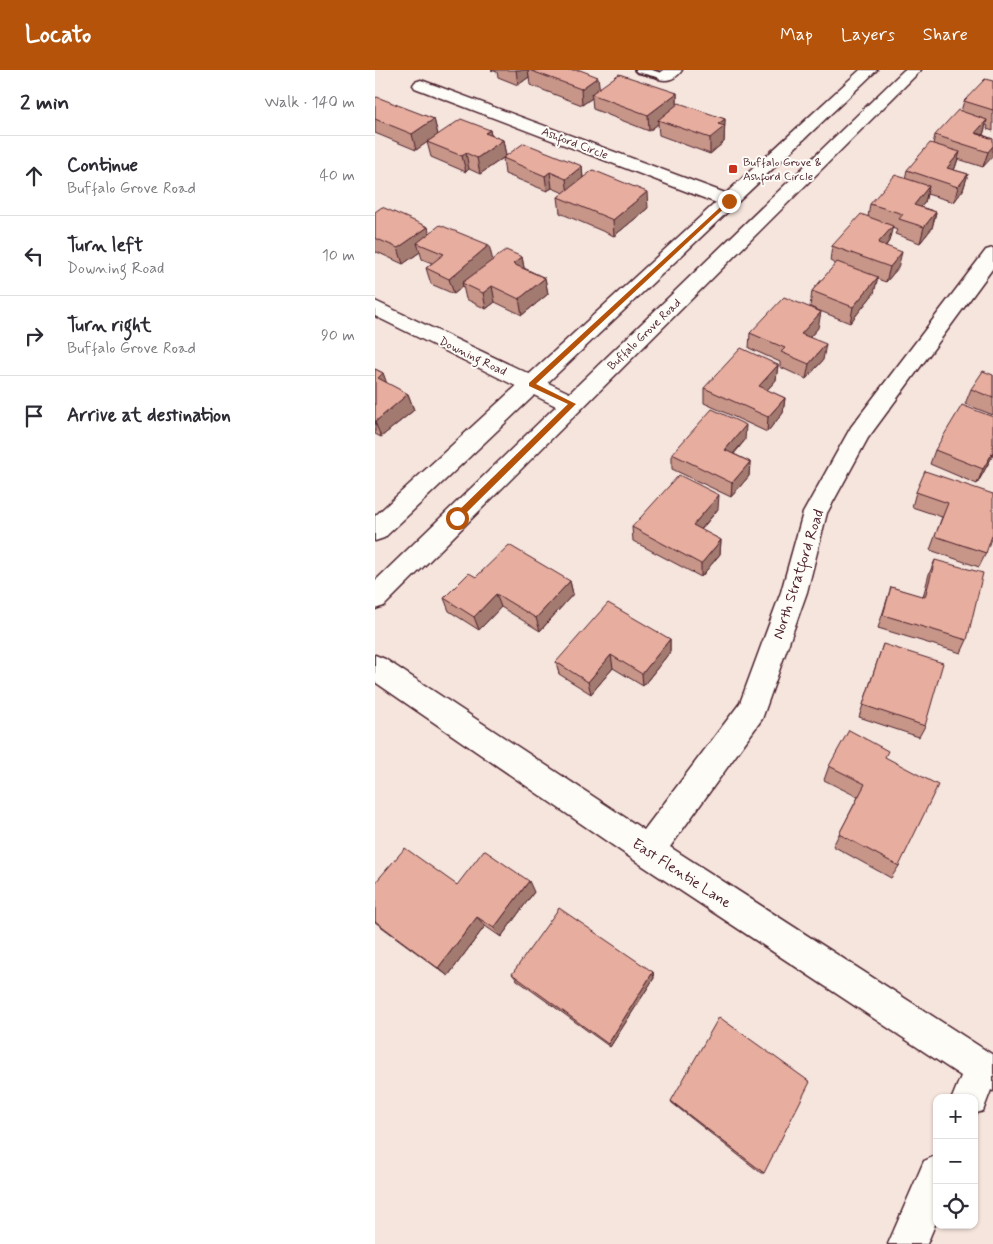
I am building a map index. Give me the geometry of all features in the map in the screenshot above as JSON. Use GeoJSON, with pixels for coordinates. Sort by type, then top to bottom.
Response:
{"type":"FeatureCollection","features":[{"type":"Feature","properties":{"kind":"street"},"geometry":{"type":"LineString","coordinates":[[375,531],[869,70]]}},
{"type":"Feature","properties":{"kind":"street","name":"Buffalo Grove Road"},"geometry":{"type":"LineString","coordinates":[[375,598],[913,70]]}},
{"type":"Feature","properties":{"kind":"street","name":"Ashford Circle"},"geometry":{"type":"LineString","coordinates":[[421,86],[729,201]]}},
{"type":"Feature","properties":{"kind":"street","name":"North Stratford Road"},"geometry":{"type":"LineString","coordinates":[[648,851],[751,710],[794,592],[815,513],[859,433],[993,254]]}},
{"type":"Feature","properties":{"kind":"street","name":"Downing Road"},"geometry":{"type":"LineString","coordinates":[[375,308],[572,404]]}},
{"type":"Feature","properties":{"kind":"street","name":"East Flentie Lane"},"geometry":{"type":"LineString","coordinates":[[375,667],[648,851],[981,1080]]}},
{"type":"Feature","properties":{"kind":"street"},"geometry":{"type":"LineString","coordinates":[[907,1244],[933,1183]]}},
{"type":"Feature","properties":{"kind":"lane"},"geometry":{"type":"LineString","coordinates":[[640,70],[670,73]]}},
{"type":"Feature","properties":{"kind":"building"},"geometry":{"type":"Polygon","coordinates":[[[529,70],[580,70],[598,77],[581,89],[529,70]]]}},
{"type":"Feature","properties":{"kind":"building"},"geometry":{"type":"Polygon","coordinates":[[[619,74],[677,93],[648,115],[591,94],[619,74]]]}},
{"type":"Feature","properties":{"kind":"building"},"geometry":{"type":"Polygon","coordinates":[[[985,79],[993,81],[993,110],[964,101],[985,79]]]}},
{"type":"Feature","properties":{"kind":"building"},"geometry":{"type":"Polygon","coordinates":[[[377,97],[434,119],[412,134],[375,119],[375,98],[377,97]]]}},
{"type":"Feature","properties":{"kind":"building"},"geometry":{"type":"Polygon","coordinates":[[[679,103],[725,119],[718,124],[725,126],[710,138],[658,120],[679,103]]]}},
{"type":"Feature","properties":{"kind":"building"},"geometry":{"type":"Polygon","coordinates":[[[958,110],[987,120],[975,133],[993,139],[993,146],[988,152],[935,135],[958,110]]]}},
{"type":"Feature","properties":{"kind":"building"},"geometry":{"type":"Polygon","coordinates":[[[461,119],[490,130],[485,133],[503,140],[477,158],[466,153],[462,156],[427,142],[461,119]]]}},
{"type":"Feature","properties":{"kind":"building"},"geometry":{"type":"Polygon","coordinates":[[[524,143],[582,166],[566,179],[550,172],[545,176],[503,158],[524,143]]]}},
{"type":"Feature","properties":{"kind":"building"},"geometry":{"type":"Polygon","coordinates":[[[930,143],[960,152],[947,168],[968,174],[958,187],[907,170],[930,143]]]}},
{"type":"Feature","properties":{"kind":"building"},"geometry":{"type":"Polygon","coordinates":[[[593,170],[647,192],[613,220],[558,197],[593,170]]]}},
{"type":"Feature","properties":{"kind":"building"},"geometry":{"type":"Polygon","coordinates":[[[895,175],[929,186],[914,205],[936,212],[924,227],[899,219],[903,214],[870,204],[895,175]]]}},
{"type":"Feature","properties":{"kind":"building"},"geometry":{"type":"Polygon","coordinates":[[[382,207],[428,227],[398,248],[375,238],[375,212],[382,207]]]}},
{"type":"Feature","properties":{"kind":"building"},"geometry":{"type":"Polygon","coordinates":[[[861,214],[893,226],[878,243],[902,252],[890,267],[832,246],[861,214]]]}},
{"type":"Feature","properties":{"kind":"building"},"geometry":{"type":"Polygon","coordinates":[[[440,225],[489,245],[449,279],[426,268],[444,254],[417,243],[440,225]]]}},
{"type":"Feature","properties":{"kind":"building"},"geometry":{"type":"Polygon","coordinates":[[[506,250],[522,257],[513,264],[545,278],[519,299],[492,286],[483,293],[462,283],[506,250]]]}},
{"type":"Feature","properties":{"kind":"building"},"geometry":{"type":"Polygon","coordinates":[[[837,262],[878,277],[853,307],[812,291],[837,262]]]}},
{"type":"Feature","properties":{"kind":"building"},"geometry":{"type":"Polygon","coordinates":[[[784,297],[821,312],[801,334],[826,344],[809,364],[781,352],[785,348],[750,333],[784,297]]]}},
{"type":"Feature","properties":{"kind":"building"},"geometry":{"type":"Polygon","coordinates":[[[741,348],[778,365],[759,386],[785,398],[768,417],[704,388],[741,348]]]}},
{"type":"Feature","properties":{"kind":"building"},"geometry":{"type":"Polygon","coordinates":[[[375,369],[383,373],[378,378],[408,394],[375,422],[375,369]]]}},
{"type":"Feature","properties":{"kind":"building"},"geometry":{"type":"Polygon","coordinates":[[[983,371],[993,375],[993,398],[971,389],[983,371]]]}},
{"type":"Feature","properties":{"kind":"building"},"geometry":{"type":"Polygon","coordinates":[[[962,405],[993,417],[993,452],[983,469],[935,450],[962,405]]]}},
{"type":"Feature","properties":{"kind":"building"},"geometry":{"type":"Polygon","coordinates":[[[712,409],[746,425],[725,450],[750,462],[732,483],[672,454],[712,409]]]}},
{"type":"Feature","properties":{"kind":"building"},"geometry":{"type":"Polygon","coordinates":[[[925,471],[993,494],[993,533],[986,553],[935,536],[948,503],[916,492],[925,471]]]}},
{"type":"Feature","properties":{"kind":"building"},"geometry":{"type":"Polygon","coordinates":[[[679,475],[719,495],[693,525],[721,540],[701,564],[632,527],[679,475]]]}},
{"type":"Feature","properties":{"kind":"building"},"geometry":{"type":"Polygon","coordinates":[[[509,545],[570,581],[536,618],[496,594],[474,617],[444,598],[469,573],[476,577],[509,545]]]}},
{"type":"Feature","properties":{"kind":"building"},"geometry":{"type":"Polygon","coordinates":[[[935,560],[983,573],[967,640],[883,615],[891,587],[925,597],[935,560]]]}},
{"type":"Feature","properties":{"kind":"building"},"geometry":{"type":"Polygon","coordinates":[[[608,603],[670,639],[642,674],[611,655],[588,682],[556,662],[608,603]]]}},
{"type":"Feature","properties":{"kind":"building"},"geometry":{"type":"Polygon","coordinates":[[[883,644],[943,663],[925,726],[863,705],[883,644]]]}},
{"type":"Feature","properties":{"kind":"building"},"geometry":{"type":"Polygon","coordinates":[[[849,730],[888,751],[885,757],[938,785],[899,866],[839,834],[865,784],[829,766],[849,730]]]}},
{"type":"Feature","properties":{"kind":"building"},"geometry":{"type":"Polygon","coordinates":[[[405,848],[457,885],[484,850],[529,881],[494,928],[477,917],[438,968],[375,921],[375,883],[405,848]]]}},
{"type":"Feature","properties":{"kind":"building"},"geometry":{"type":"Polygon","coordinates":[[[559,908],[653,972],[608,1044],[512,974],[559,908]]]}},
{"type":"Feature","properties":{"kind":"building"},"geometry":{"type":"Polygon","coordinates":[[[719,1017],[810,1082],[764,1173],[671,1101],[719,1017]]]}},
{"type":"Feature","properties":{"kind":"place","name":"Buffalo Grove & Ashford Circle"},"geometry":{"type":"Point","coordinates":[733,169]}},
{"type":"Feature","properties":{"kind":"route"},"geometry":{"type":"LineString","coordinates":[[457,518],[572,404],[531,385],[729,201]]}}]}
